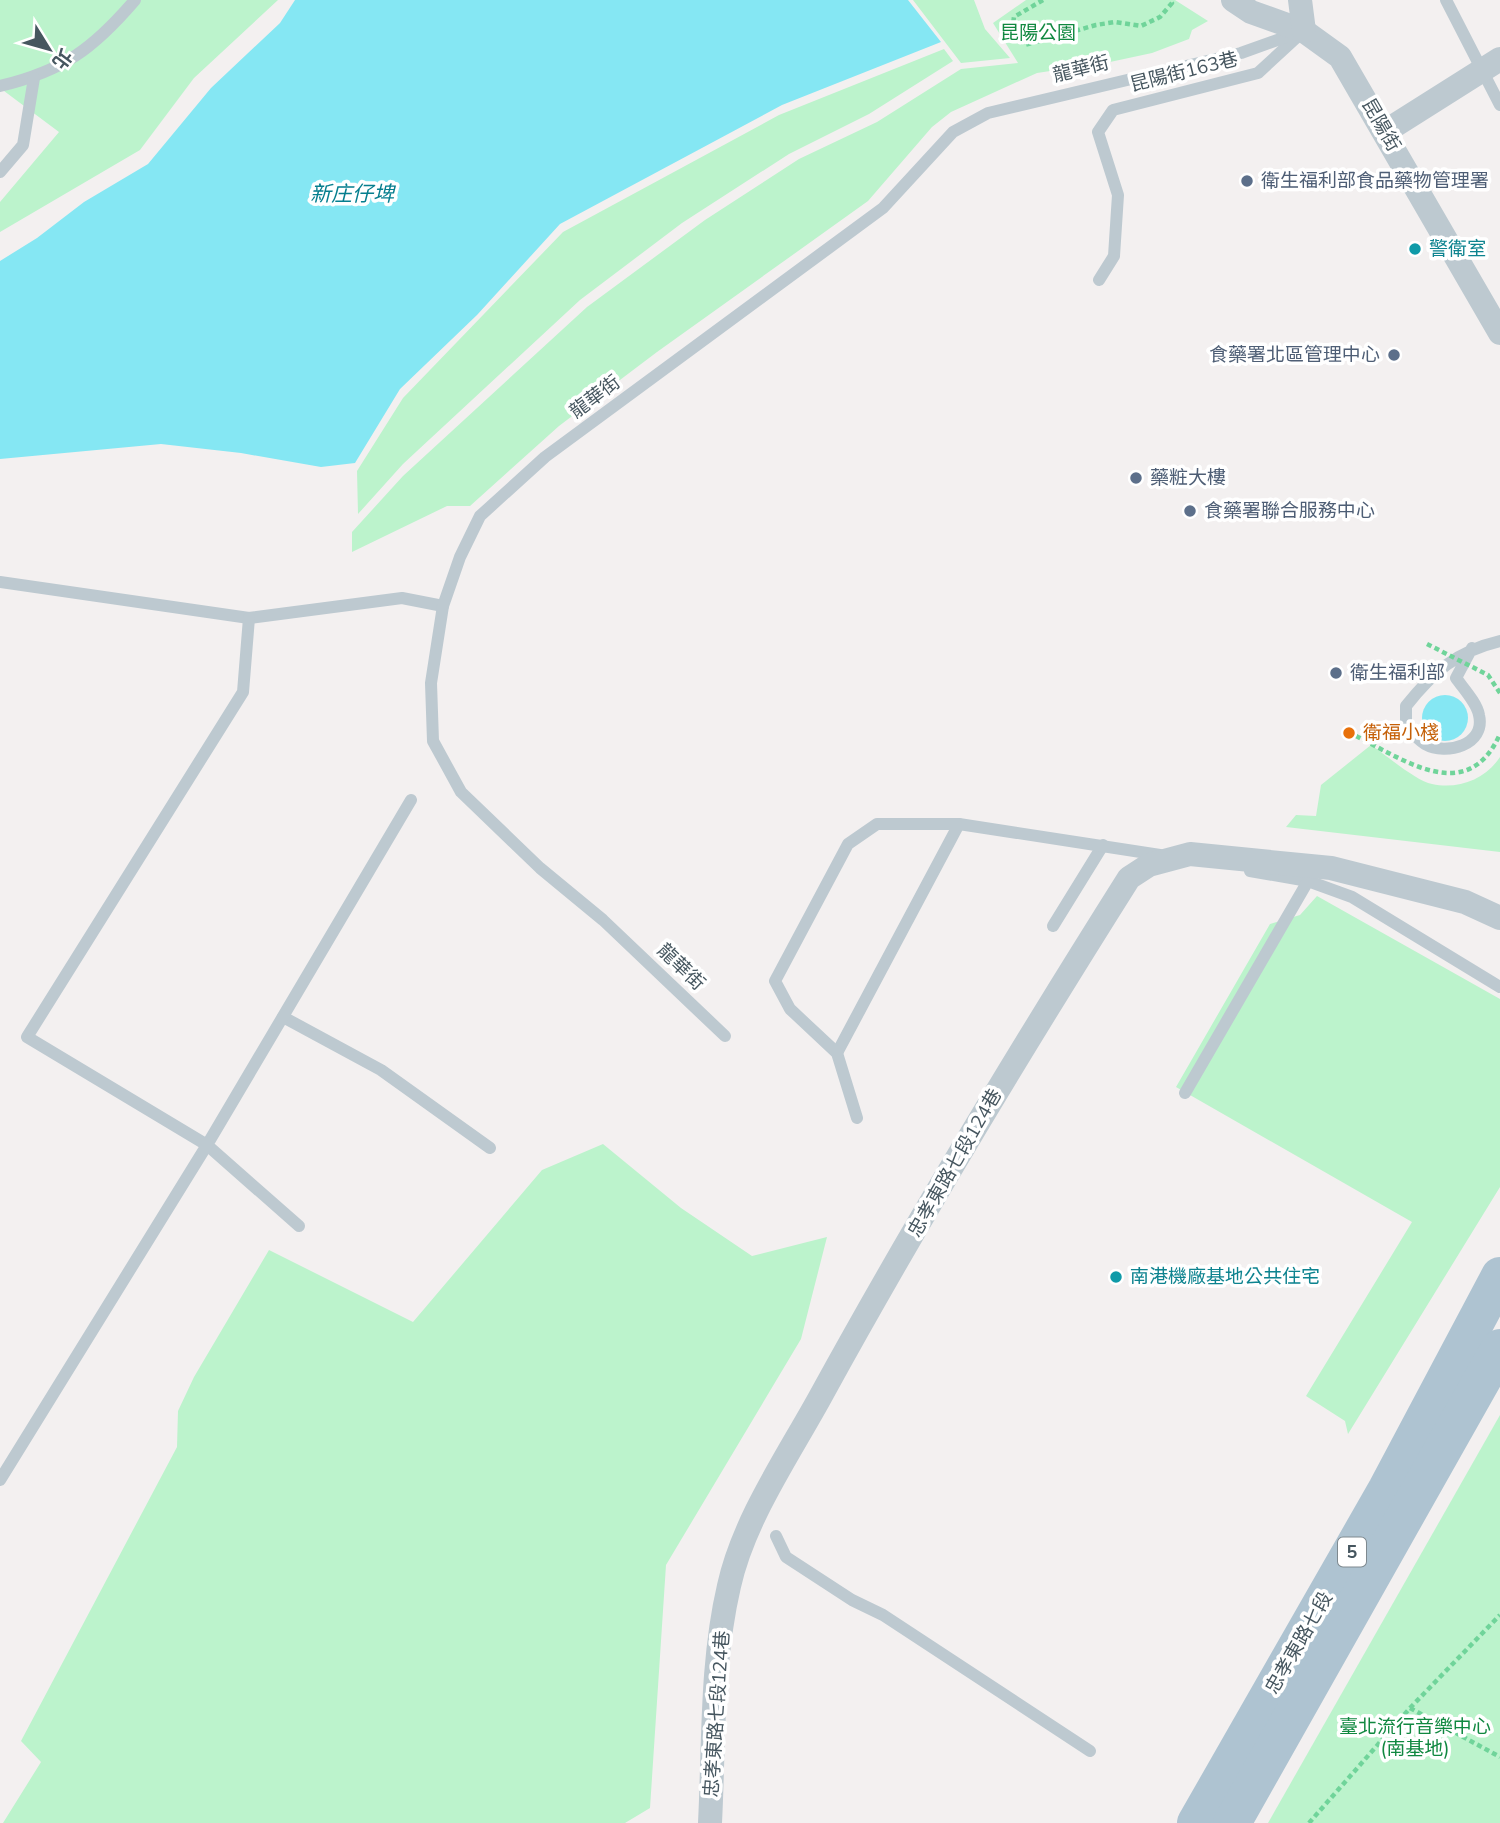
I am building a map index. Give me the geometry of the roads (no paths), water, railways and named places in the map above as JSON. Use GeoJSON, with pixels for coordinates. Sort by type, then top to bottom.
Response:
{"type":"FeatureCollection","features":[{"type":"Feature","properties":{"kind":"main road","name":"忠孝東路七段"},"geometry":{"type":"LineString","coordinates":[[1196,1823],[1387,1489],[1500,1276]]}},
{"type":"Feature","properties":{"kind":"main road","name":"忠孝東路七段"},"geometry":{"type":"LineString","coordinates":[[1232,1823],[1500,1348]]}},
{"type":"Feature","properties":{"kind":"street","name":"昆陽街"},"geometry":{"type":"LineString","coordinates":[[1233,0],[1251,12],[1304,31],[1340,57],[1386,131],[1428,212],[1500,333]]}},
{"type":"Feature","properties":{"kind":"street"},"geometry":{"type":"LineString","coordinates":[[1300,0],[1304,31]]}},
{"type":"Feature","properties":{"kind":"street"},"geometry":{"type":"LineString","coordinates":[[1386,131],[1490,65]]}},
{"type":"Feature","properties":{"kind":"street","name":"忠孝東路七段124巷"},"geometry":{"type":"LineString","coordinates":[[710,1823],[717,1652],[729,1584],[754,1520],[868,1312],[1027,1041],[1129,878],[1149,865],[1190,854],[1331,868],[1465,902],[1500,918]]}},
{"type":"Feature","properties":{"kind":"lane"},"geometry":{"type":"LineString","coordinates":[[0,86],[34,78],[83,54],[135,0]]}},
{"type":"Feature","properties":{"kind":"lane"},"geometry":{"type":"LineString","coordinates":[[1446,0],[1490,65],[1500,106]]}},
{"type":"Feature","properties":{"kind":"lane","name":"昆陽街163巷"},"geometry":{"type":"LineString","coordinates":[[1099,280],[1114,256],[1118,195],[1098,132],[1113,110],[1258,73],[1304,31]]}},
{"type":"Feature","properties":{"kind":"lane","name":"龍華街"},"geometry":{"type":"LineString","coordinates":[[725,1036],[603,920],[540,868],[461,792],[433,741],[431,683],[443,606],[460,557],[480,516],[545,457],[883,208],[953,132],[988,113],[1241,53],[1304,31]]}},
{"type":"Feature","properties":{"kind":"lane"},"geometry":{"type":"LineString","coordinates":[[0,172],[23,145],[34,78]]}},
{"type":"Feature","properties":{"kind":"lane"},"geometry":{"type":"LineString","coordinates":[[0,582],[249,618],[402,598],[443,606]]}},
{"type":"Feature","properties":{"kind":"lane"},"geometry":{"type":"LineString","coordinates":[[249,618],[243,692],[27,1037],[207,1145],[299,1226]]}},
{"type":"Feature","properties":{"kind":"lane"},"geometry":{"type":"LineString","coordinates":[[1472,648],[1456,678],[1479,715],[1477,732],[1463,747],[1446,751],[1424,744],[1406,724],[1406,706],[1441,668],[1472,648],[1500,641]]}},
{"type":"Feature","properties":{"kind":"lane"},"geometry":{"type":"LineString","coordinates":[[0,1480],[207,1145],[411,800]]}},
{"type":"Feature","properties":{"kind":"lane"},"geometry":{"type":"LineString","coordinates":[[858,1118],[837,1053],[790,1009],[775,981],[848,844],[877,824],[959,824],[1103,845],[1308,881],[1352,897],[1500,987]]}},
{"type":"Feature","properties":{"kind":"lane"},"geometry":{"type":"LineString","coordinates":[[837,1053],[959,824]]}},
{"type":"Feature","properties":{"kind":"lane"},"geometry":{"type":"LineString","coordinates":[[1053,926],[1103,845]]}},
{"type":"Feature","properties":{"kind":"lane"},"geometry":{"type":"LineString","coordinates":[[1185,1093],[1308,881]]}},
{"type":"Feature","properties":{"kind":"lane"},"geometry":{"type":"LineString","coordinates":[[283,1017],[381,1070],[490,1148]]}},
{"type":"Feature","properties":{"kind":"lane"},"geometry":{"type":"LineString","coordinates":[[776,1536],[786,1557],[852,1600],[883,1615],[1090,1751]]}},
{"type":"Feature","properties":{"kind":"water","name":"新庄仔埤"},"geometry":{"type":"Polygon","coordinates":[[[295,0],[908,0],[941,42],[782,105],[560,224],[477,315],[400,389],[355,463],[321,467],[241,453],[161,444],[0,459],[0,261],[37,238],[84,202],[148,164],[211,88],[280,23],[295,0]]]}},
{"type":"Feature","properties":{"kind":"water"},"geometry":{"type":"Polygon","coordinates":[[[1445,695],[1462,701],[1468,718],[1462,735],[1445,741],[1428,735],[1422,718],[1428,701],[1445,695]]]}},
{"type":"Feature","properties":{"kind":"place","name":"衛生福利部食品藥物管理署"},"geometry":{"type":"Point","coordinates":[1247,181]}},
{"type":"Feature","properties":{"kind":"place","name":"警衛室"},"geometry":{"type":"Point","coordinates":[1415,249]}},
{"type":"Feature","properties":{"kind":"place","name":"食藥署北區管理中心"},"geometry":{"type":"Point","coordinates":[1394,355]}},
{"type":"Feature","properties":{"kind":"place","name":"藥粧大樓"},"geometry":{"type":"Point","coordinates":[1136,478]}},
{"type":"Feature","properties":{"kind":"place","name":"食藥署聯合服務中心"},"geometry":{"type":"Point","coordinates":[1190,511]}},
{"type":"Feature","properties":{"kind":"place","name":"衛生福利部"},"geometry":{"type":"Point","coordinates":[1336,673]}},
{"type":"Feature","properties":{"kind":"place","name":"衛福小棧"},"geometry":{"type":"Point","coordinates":[1349,733]}},
{"type":"Feature","properties":{"kind":"place","name":"南港機廠基地公共住宅"},"geometry":{"type":"Point","coordinates":[1116,1277]}},
{"type":"Feature","properties":{"kind":"park label","name":"昆陽公園"},"geometry":{"type":"Point","coordinates":[1038,33]}},
{"type":"Feature","properties":{"kind":"park label","name":"臺北流行音樂中心 (南基地)"},"geometry":{"type":"Point","coordinates":[1415,1738]}}]}
